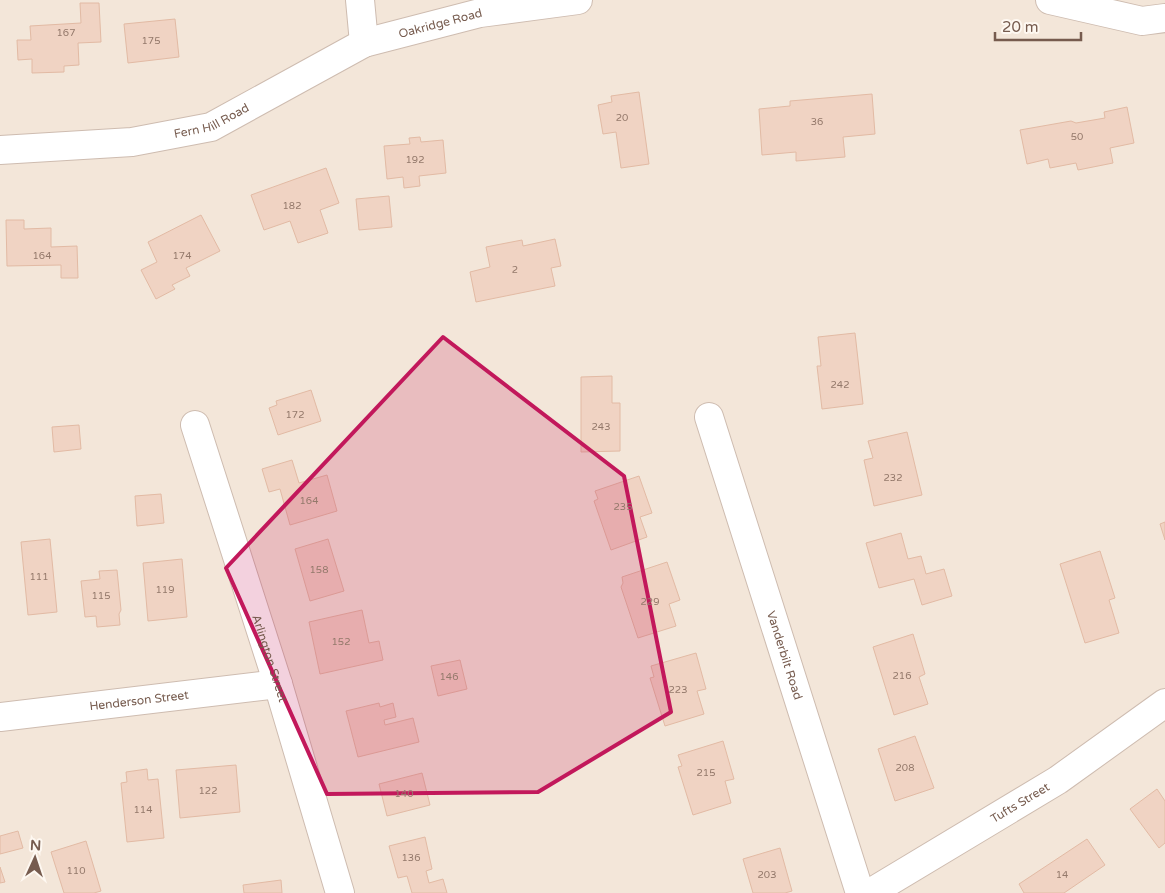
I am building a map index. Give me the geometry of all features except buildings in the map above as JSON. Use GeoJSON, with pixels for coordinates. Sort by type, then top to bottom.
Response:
{"type":"FeatureCollection","features":[{"type":"Feature","properties":{"kind":"street"},"geometry":{"type":"LineString","coordinates":[[360,0],[364,43]]}},
{"type":"Feature","properties":{"kind":"street","name":"Oakridge Road"},"geometry":{"type":"LineString","coordinates":[[364,43],[480,13],[578,0]]}},
{"type":"Feature","properties":{"kind":"street"},"geometry":{"type":"LineString","coordinates":[[1050,0],[1142,21],[1165,18]]}},
{"type":"Feature","properties":{"kind":"street","name":"Fern Hill Road"},"geometry":{"type":"LineString","coordinates":[[0,150],[132,142],[211,127],[364,43]]}},
{"type":"Feature","properties":{"kind":"street","name":"Vanderbilt Road"},"geometry":{"type":"LineString","coordinates":[[709,417],[860,893]]}},
{"type":"Feature","properties":{"kind":"street","name":"Arlington Street"},"geometry":{"type":"LineString","coordinates":[[195,425],[278,684],[340,893]]}},
{"type":"Feature","properties":{"kind":"street","name":"Henderson Street"},"geometry":{"type":"LineString","coordinates":[[0,717],[278,684]]}},
{"type":"Feature","properties":{"kind":"street","name":"Tufts Street"},"geometry":{"type":"LineString","coordinates":[[870,893],[1058,780],[1165,703]]}},
{"type":"Feature","properties":{"kind":"highlighted area"},"geometry":{"type":"Polygon","coordinates":[[[443,337],[624,476],[671,712],[538,792],[327,794],[226,568],[443,337]]]}},
{"type":"Feature","properties":{"kind":"shaded area"},"geometry":{"type":"Polygon","coordinates":[[[0,0],[1165,0],[1165,893],[0,893],[0,0]]]}}]}
